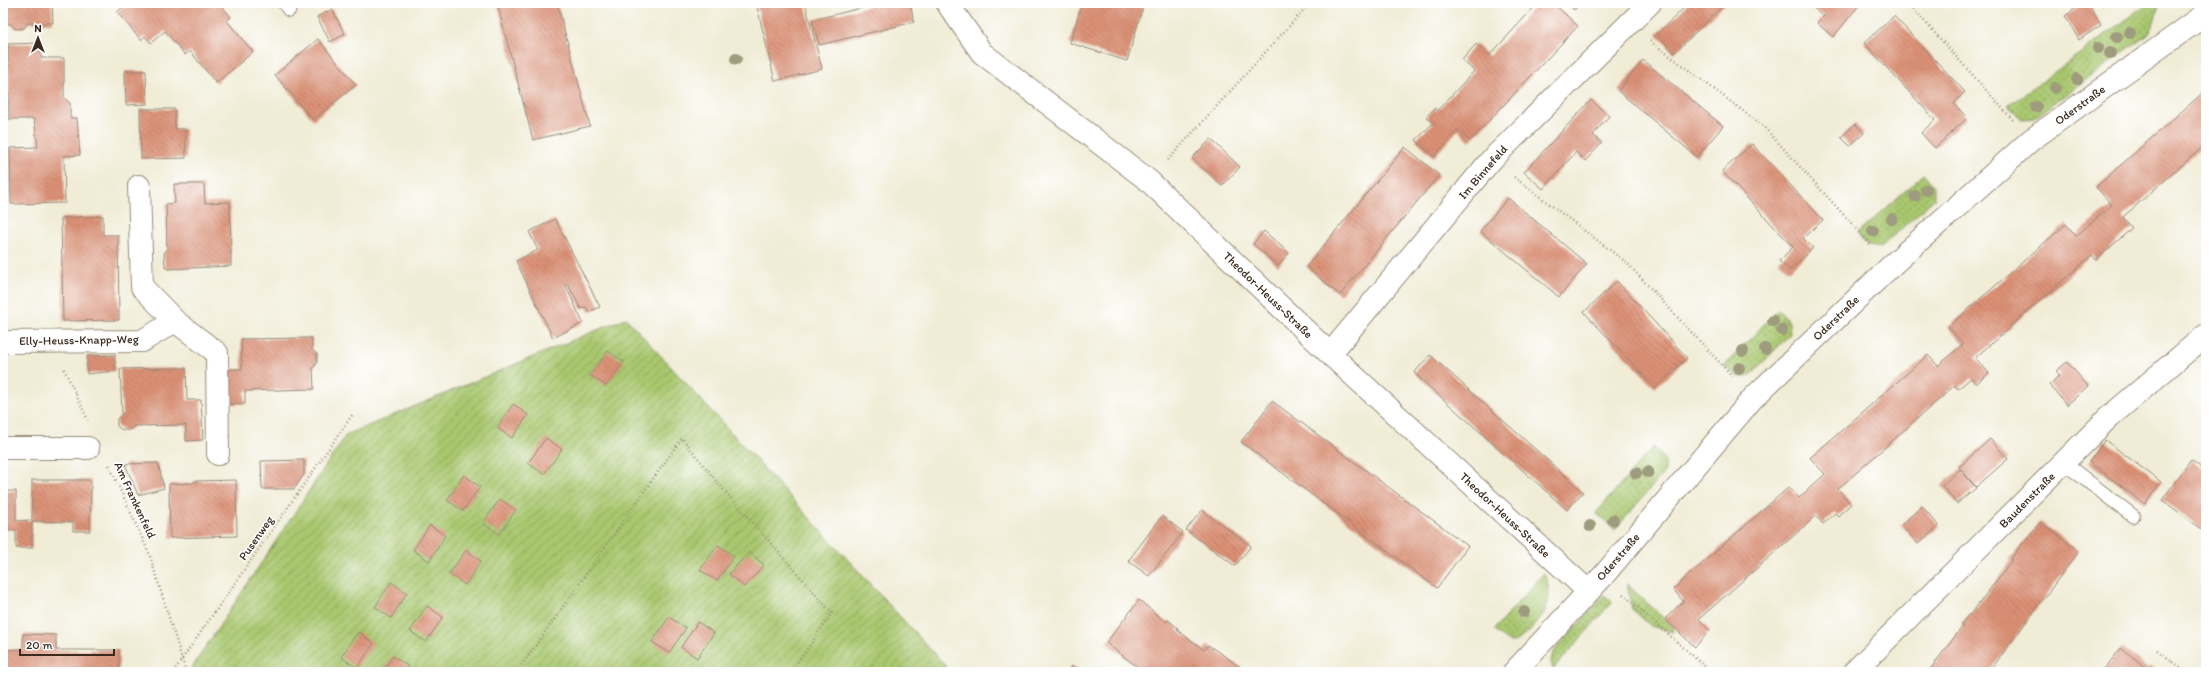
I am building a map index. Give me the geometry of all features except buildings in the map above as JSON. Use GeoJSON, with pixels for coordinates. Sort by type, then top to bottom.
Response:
{"type":"FeatureCollection","features":[{"type":"Feature","properties":{"kind":"street","name":"Theodor-Heuss-Straße"},"geometry":{"type":"LineString","coordinates":[[947,3],[982,53],[1149,181],[1330,354],[1595,584]]}},
{"type":"Feature","properties":{"kind":"street","name":"Im Binnefeld"},"geometry":{"type":"LineString","coordinates":[[1330,354],[1491,160],[1650,3]]}},
{"type":"Feature","properties":{"kind":"street"},"geometry":{"type":"LineString","coordinates":[[2199,3],[2206,10]]}},
{"type":"Feature","properties":{"kind":"street","name":"Oderstraße"},"geometry":{"type":"LineString","coordinates":[[1514,672],[1595,584],[1753,398],[1891,266],[2031,140],[2206,14]]}},
{"type":"Feature","properties":{"kind":"street"},"geometry":{"type":"LineString","coordinates":[[140,186],[142,287],[175,321],[217,353],[218,454]]}},
{"type":"Feature","properties":{"kind":"street","name":"Elly-Heuss-Knapp-Weg"},"geometry":{"type":"LineString","coordinates":[[3,342],[142,341],[175,321]]}},
{"type":"Feature","properties":{"kind":"street","name":"Baudenstraße"},"geometry":{"type":"LineString","coordinates":[[1854,672],[2107,419],[2206,335]]}},
{"type":"Feature","properties":{"kind":"street"},"geometry":{"type":"LineString","coordinates":[[3,448],[88,448]]}},
{"type":"Feature","properties":{"kind":"lane"},"geometry":{"type":"LineString","coordinates":[[2064,463],[2133,516]]}},
{"type":"Feature","properties":{"kind":"path"},"geometry":{"type":"LineString","coordinates":[[1149,181],[1310,3]]}},
{"type":"Feature","properties":{"kind":"path"},"geometry":{"type":"LineString","coordinates":[[1908,3],[2031,140]]}},
{"type":"Feature","properties":{"kind":"path"},"geometry":{"type":"LineString","coordinates":[[1628,24],[1763,126],[1891,266]]}},
{"type":"Feature","properties":{"kind":"path"},"geometry":{"type":"LineString","coordinates":[[1491,160],[1627,263],[1753,398]]}},
{"type":"Feature","properties":{"kind":"path"},"geometry":{"type":"LineString","coordinates":[[52,342],[89,421]]}},
{"type":"Feature","properties":{"kind":"path","name":"Pusenweg"},"geometry":{"type":"LineString","coordinates":[[173,672],[353,414]]}},
{"type":"Feature","properties":{"kind":"path"},"geometry":{"type":"LineString","coordinates":[[517,672],[682,438],[718,483],[832,613],[791,672]]}},
{"type":"Feature","properties":{"kind":"path","name":"Am Frankenfeld"},"geometry":{"type":"LineString","coordinates":[[108,464],[149,553],[186,672]]}},
{"type":"Feature","properties":{"kind":"path"},"geometry":{"type":"LineString","coordinates":[[1595,584],[1711,672]]}},
{"type":"Feature","properties":{"kind":"path"},"geometry":{"type":"LineString","coordinates":[[2157,650],[2186,672]]}},
{"type":"Feature","properties":{"kind":"green space"},"geometry":{"type":"Polygon","coordinates":[[[2149,3],[2159,3],[2159,5],[2154,22],[2148,34],[2034,118],[2022,119],[2008,106],[2149,3]]]}},
{"type":"Feature","properties":{"kind":"green space"},"geometry":{"type":"Polygon","coordinates":[[[1924,174],[1934,186],[1934,199],[1882,246],[1874,247],[1865,242],[1857,234],[1924,174]]]}},
{"type":"Feature","properties":{"kind":"green space"},"geometry":{"type":"Polygon","coordinates":[[[1779,309],[1789,322],[1790,334],[1750,376],[1739,377],[1733,374],[1724,366],[1779,309]]]}},
{"type":"Feature","properties":{"kind":"green space"},"geometry":{"type":"Polygon","coordinates":[[[626,318],[951,672],[189,672],[346,435],[626,318]]]}},
{"type":"Feature","properties":{"kind":"green space"},"geometry":{"type":"Polygon","coordinates":[[[1653,447],[1664,460],[1665,471],[1615,530],[1596,513],[1653,447]]]}},
{"type":"Feature","properties":{"kind":"green space"},"geometry":{"type":"Polygon","coordinates":[[[1544,573],[1549,594],[1545,610],[1532,628],[1521,638],[1512,642],[1507,641],[1494,630],[1544,573]]]}},
{"type":"Feature","properties":{"kind":"green space"},"geometry":{"type":"Polygon","coordinates":[[[1627,584],[1673,627],[1673,632],[1651,626],[1632,609],[1627,584]]]}},
{"type":"Feature","properties":{"kind":"green space"},"geometry":{"type":"Polygon","coordinates":[[[1604,595],[1612,602],[1553,670],[1551,661],[1553,653],[1604,595]]]}}]}
